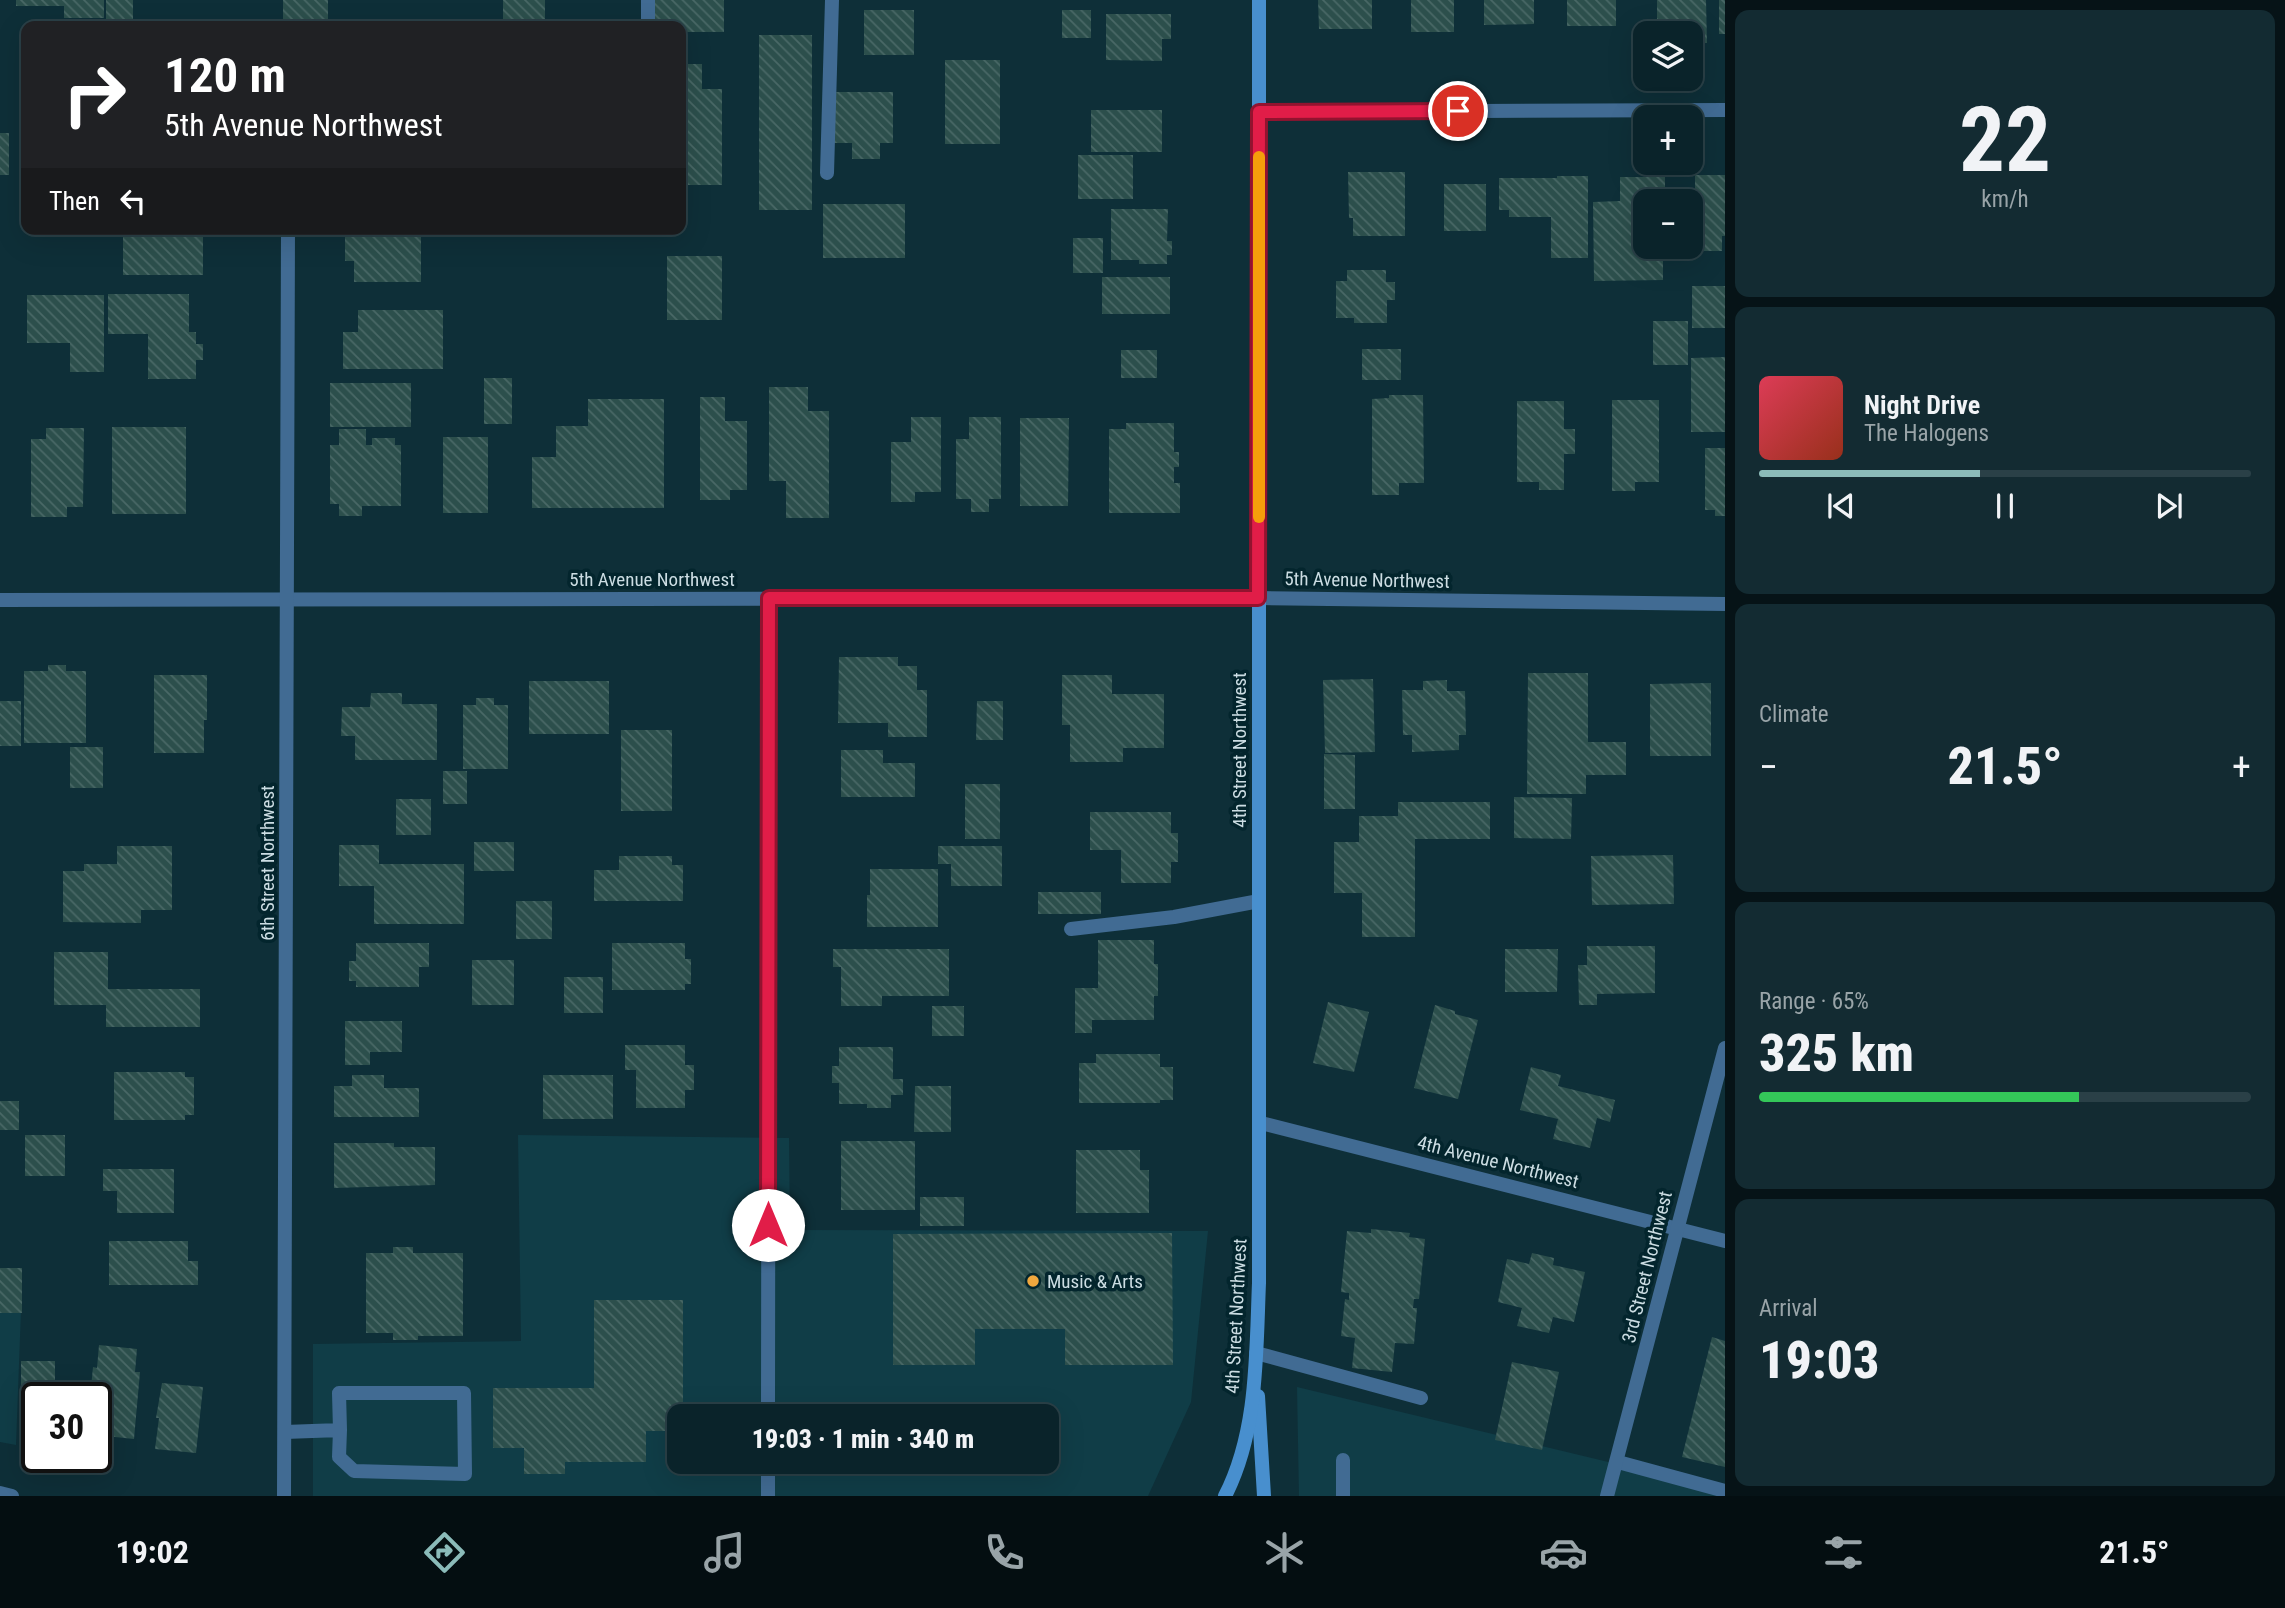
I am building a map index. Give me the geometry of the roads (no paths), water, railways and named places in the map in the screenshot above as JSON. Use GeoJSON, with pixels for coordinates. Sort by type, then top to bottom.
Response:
{"type":"FeatureCollection","features":[{"type":"Feature","properties":{"kind":"main road","name":"4th Street Northwest"},"geometry":{"type":"LineString","coordinates":[[1225,1496],[1240,1460],[1246,1435],[1256,1353],[1259,1283],[1259,0]]}},
{"type":"Feature","properties":{"kind":"main road"},"geometry":{"type":"LineString","coordinates":[[1256,1353],[1264,1496]]}},
{"type":"Feature","properties":{"kind":"street"},"geometry":{"type":"LineString","coordinates":[[648,0],[648,21]]}},
{"type":"Feature","properties":{"kind":"street"},"geometry":{"type":"LineString","coordinates":[[827,173],[832,0]]}},
{"type":"Feature","properties":{"kind":"street"},"geometry":{"type":"LineString","coordinates":[[1259,112],[1725,110]]}},
{"type":"Feature","properties":{"kind":"street","name":"6th Street Northwest"},"geometry":{"type":"LineString","coordinates":[[284,1496],[288,235]]}},
{"type":"Feature","properties":{"kind":"street"},"geometry":{"type":"LineString","coordinates":[[768,1404],[769,598]]}},
{"type":"Feature","properties":{"kind":"street","name":"5th Avenue Northwest"},"geometry":{"type":"LineString","coordinates":[[0,600],[1258,598],[1725,604]]}},
{"type":"Feature","properties":{"kind":"street"},"geometry":{"type":"LineString","coordinates":[[1071,929],[1174,917],[1259,901]]}},
{"type":"Feature","properties":{"kind":"street","name":"3rd Street Northwest"},"geometry":{"type":"LineString","coordinates":[[1608,1496],[1725,1048]]}},
{"type":"Feature","properties":{"kind":"street","name":"4th Avenue Northwest"},"geometry":{"type":"LineString","coordinates":[[1261,1123],[1725,1241]]}},
{"type":"Feature","properties":{"kind":"street"},"geometry":{"type":"LineString","coordinates":[[1256,1353],[1421,1398]]}},
{"type":"Feature","properties":{"kind":"street"},"geometry":{"type":"LineString","coordinates":[[339,1393],[464,1393],[465,1474],[354,1471],[339,1457],[340,1430],[339,1393]]}},
{"type":"Feature","properties":{"kind":"street"},"geometry":{"type":"LineString","coordinates":[[285,1432],[340,1430]]}},
{"type":"Feature","properties":{"kind":"street"},"geometry":{"type":"LineString","coordinates":[[1343,1460],[1343,1496]]}},
{"type":"Feature","properties":{"kind":"street"},"geometry":{"type":"LineString","coordinates":[[1618,1462],[1725,1491]]}},
{"type":"Feature","properties":{"kind":"street"},"geometry":{"type":"LineString","coordinates":[[768,1474],[768,1496]]}},
{"type":"Feature","properties":{"kind":"street"},"geometry":{"type":"LineString","coordinates":[[0,1493],[12,1496]]}},
{"type":"Feature","properties":{"kind":"place","name":"Music & Arts"},"geometry":{"type":"Point","coordinates":[1033,1281]}}]}
